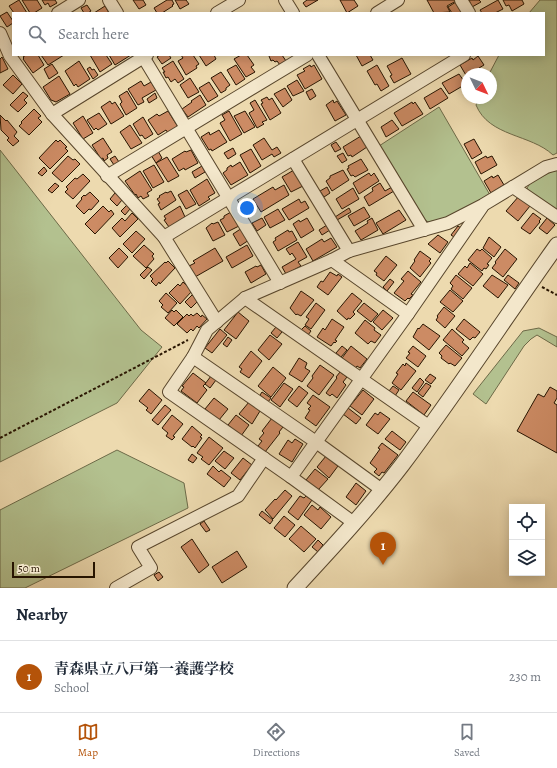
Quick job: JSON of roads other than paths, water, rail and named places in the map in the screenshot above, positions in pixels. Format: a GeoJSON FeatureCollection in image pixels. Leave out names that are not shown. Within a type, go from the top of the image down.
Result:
{"type":"FeatureCollection","features":[{"type":"Feature","properties":{"kind":"street"},"geometry":{"type":"LineString","coordinates":[[60,12],[79,0]]}},
{"type":"Feature","properties":{"kind":"street"},"geometry":{"type":"LineString","coordinates":[[109,0],[116,12]]}},
{"type":"Feature","properties":{"kind":"street"},"geometry":{"type":"LineString","coordinates":[[219,12],[239,0]]}},
{"type":"Feature","properties":{"kind":"street"},"geometry":{"type":"LineString","coordinates":[[285,0],[292,12]]}},
{"type":"Feature","properties":{"kind":"street"},"geometry":{"type":"LineString","coordinates":[[379,12],[398,0]]}},
{"type":"Feature","properties":{"kind":"street"},"geometry":{"type":"LineString","coordinates":[[461,0],[468,12]]}},
{"type":"Feature","properties":{"kind":"street"},"geometry":{"type":"LineString","coordinates":[[0,33],[9,43],[10,56],[52,114],[164,237],[217,322]]}},
{"type":"Feature","properties":{"kind":"street"},"geometry":{"type":"LineString","coordinates":[[52,114],[144,56],[280,283]]}},
{"type":"Feature","properties":{"kind":"street"},"geometry":{"type":"LineString","coordinates":[[107,176],[305,56]]}},
{"type":"Feature","properties":{"kind":"street"},"geometry":{"type":"LineString","coordinates":[[319,56],[424,230]]}},
{"type":"Feature","properties":{"kind":"street"},"geometry":{"type":"LineString","coordinates":[[164,237],[462,56]]}},
{"type":"Feature","properties":{"kind":"street"},"geometry":{"type":"LineString","coordinates":[[293,159],[349,251]]}},
{"type":"Feature","properties":{"kind":"street"},"geometry":{"type":"LineString","coordinates":[[354,523],[169,392],[193,357],[207,330],[245,298],[332,260],[349,251],[448,223],[483,205],[546,167],[557,164]]}},
{"type":"Feature","properties":{"kind":"street"},"geometry":{"type":"LineString","coordinates":[[514,187],[557,217]]}},
{"type":"Feature","properties":{"kind":"street"},"geometry":{"type":"LineString","coordinates":[[291,477],[408,314],[483,205]]}},
{"type":"Feature","properties":{"kind":"street"},"geometry":{"type":"LineString","coordinates":[[295,588],[382,490],[468,375],[557,245]]}},
{"type":"Feature","properties":{"kind":"street"},"geometry":{"type":"LineString","coordinates":[[332,260],[408,314]]}},
{"type":"Feature","properties":{"kind":"street"},"geometry":{"type":"LineString","coordinates":[[245,298],[430,427]]}},
{"type":"Feature","properties":{"kind":"street"},"geometry":{"type":"LineString","coordinates":[[193,357],[316,442],[382,490]]}},
{"type":"Feature","properties":{"kind":"street"},"geometry":{"type":"LineString","coordinates":[[116,588],[151,568],[138,547],[238,496],[264,458]]}},
{"type":"Feature","properties":{"kind":"place","name":"青森県立八戸第一養護学校"},"geometry":{"type":"Point","coordinates":[383,565]}}]}
